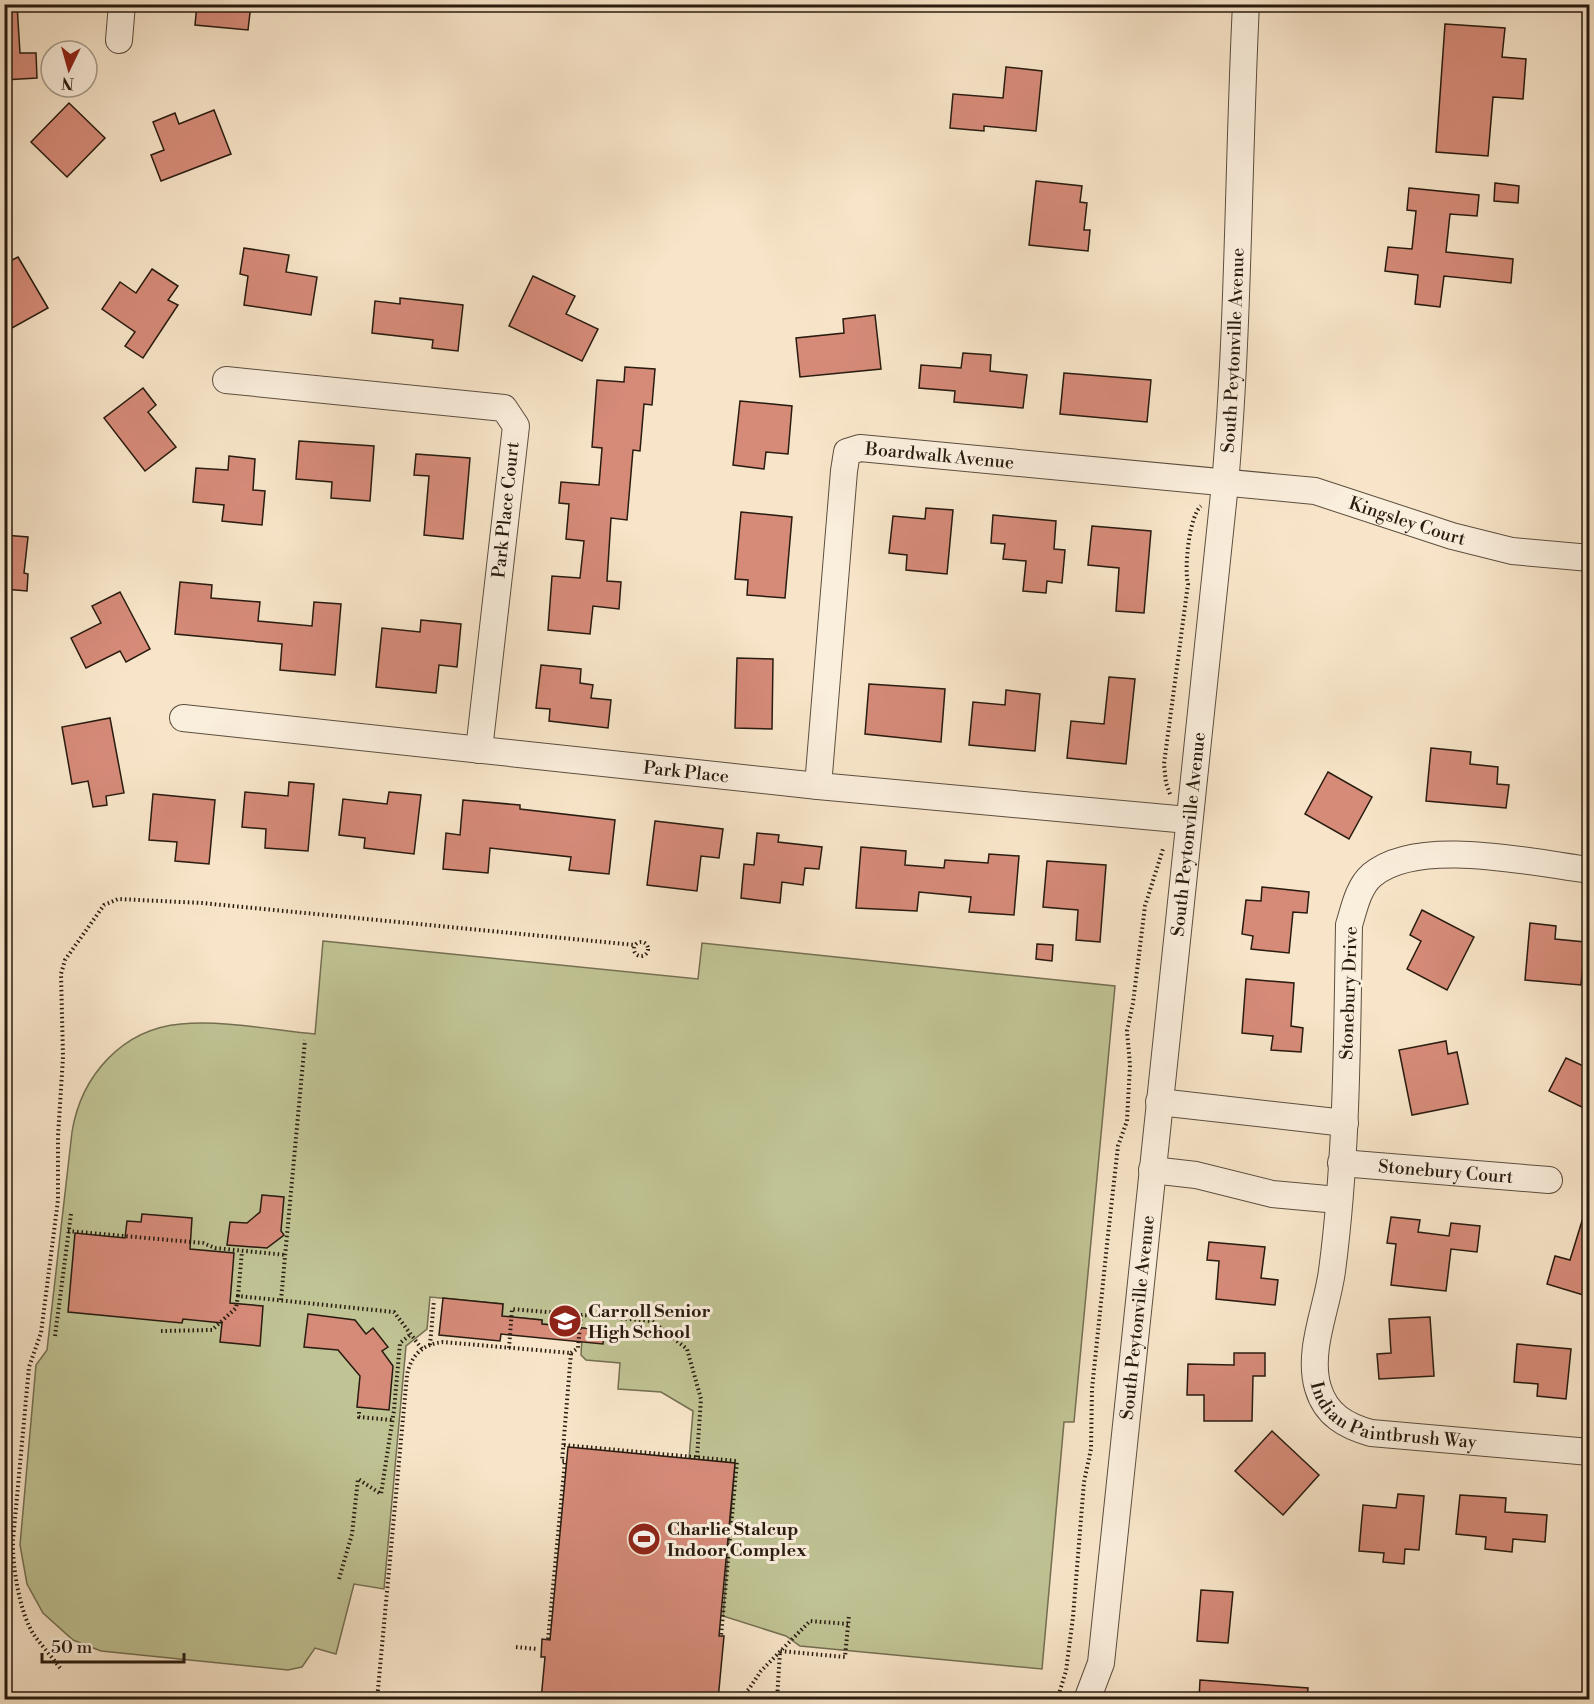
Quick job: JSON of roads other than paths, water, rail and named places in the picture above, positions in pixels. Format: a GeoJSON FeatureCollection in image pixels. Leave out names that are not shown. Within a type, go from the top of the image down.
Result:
{"type":"FeatureCollection","features":[{"type":"Feature","properties":{"kind":"street"},"geometry":{"type":"LineString","coordinates":[[119,40],[123,4]]}},
{"type":"Feature","properties":{"kind":"street","name":"South Peytonville Avenue"},"geometry":{"type":"LineString","coordinates":[[1102,1700],[1101,1663],[1159,1102],[1180,819],[1216,483],[1232,395],[1240,105],[1246,4]]}},
{"type":"Feature","properties":{"kind":"street","name":"Park Place Court"},"geometry":{"type":"LineString","coordinates":[[226,380],[504,408],[516,426],[479,750]]}},
{"type":"Feature","properties":{"kind":"street","name":"Boardwalk Avenue"},"geometry":{"type":"LineString","coordinates":[[818,786],[847,452],[860,448],[1216,483]]}},
{"type":"Feature","properties":{"kind":"street","name":"Kingsley Court"},"geometry":{"type":"LineString","coordinates":[[1216,483],[1315,491],[1452,536],[1512,551],[1590,558]]}},
{"type":"Feature","properties":{"kind":"street","name":"Park Place"},"geometry":{"type":"LineString","coordinates":[[183,718],[818,786],[1180,819]]}},
{"type":"Feature","properties":{"kind":"street","name":"Stonebury Drive"},"geometry":{"type":"LineString","coordinates":[[1341,1162],[1345,1123],[1349,925],[1358,897],[1371,875],[1398,862],[1425,855],[1457,854],[1590,870]]}},
{"type":"Feature","properties":{"kind":"street"},"geometry":{"type":"LineString","coordinates":[[1159,1102],[1345,1123]]}},
{"type":"Feature","properties":{"kind":"street","name":"Stonebury Court"},"geometry":{"type":"LineString","coordinates":[[1341,1162],[1549,1180]]}},
{"type":"Feature","properties":{"kind":"street","name":"Indian Paintbrush Way"},"geometry":{"type":"LineString","coordinates":[[1341,1162],[1332,1272],[1315,1366],[1318,1390],[1332,1414],[1350,1427],[1371,1432],[1590,1452]]}},
{"type":"Feature","properties":{"kind":"street"},"geometry":{"type":"LineString","coordinates":[[1152,1170],[1196,1175],[1272,1194],[1338,1200]]}},
{"type":"Feature","properties":{"kind":"street","name":"South Peytonville Avenue"},"geometry":{"type":"LineString","coordinates":[[1088,1700],[1101,1663]]}},
{"type":"Feature","properties":{"kind":"place","name":"Carroll Senior High School"},"geometry":{"type":"Point","coordinates":[565,1321]}},
{"type":"Feature","properties":{"kind":"place","name":"Charlie Stalcup Indoor Complex"},"geometry":{"type":"Point","coordinates":[644,1539]}}]}
